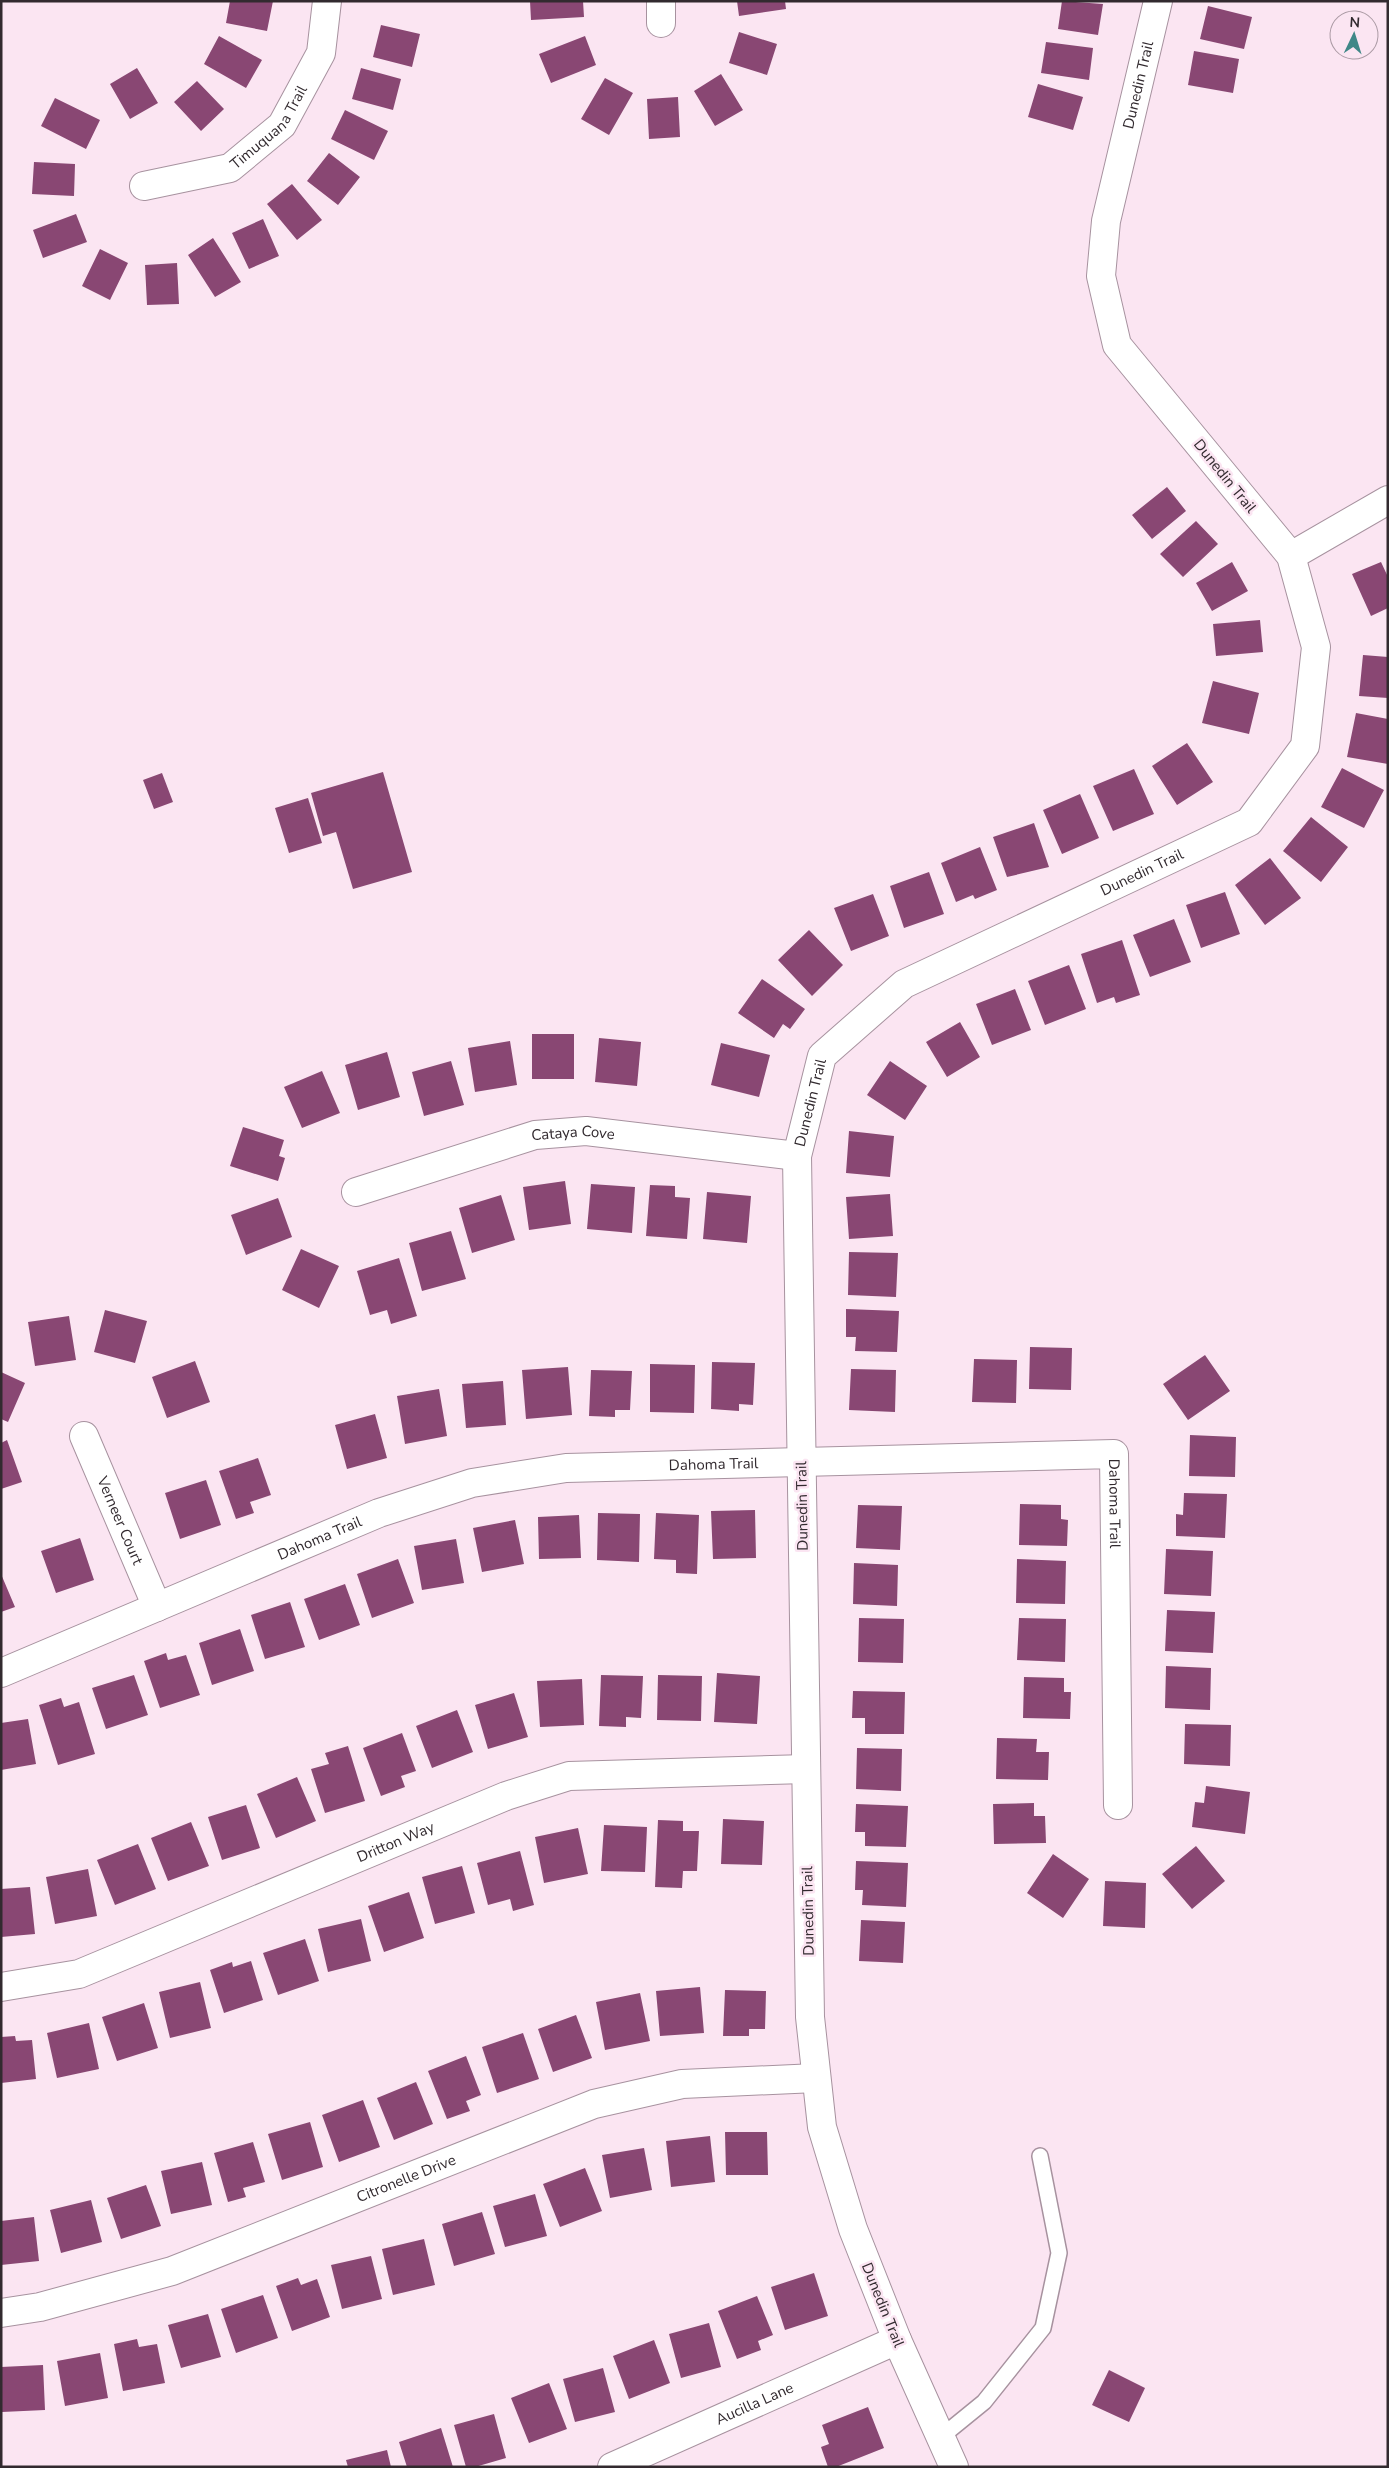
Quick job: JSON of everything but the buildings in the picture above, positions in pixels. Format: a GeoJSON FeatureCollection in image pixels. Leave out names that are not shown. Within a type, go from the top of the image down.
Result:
{"type":"FeatureCollection","features":[{"type":"Feature","properties":{"kind":"street","name":"Timuquana Trail"},"geometry":{"type":"LineString","coordinates":[[144,186],[230,168],[282,125],[321,53],[328,1]]}},
{"type":"Feature","properties":{"kind":"street","name":"Dunedin Trail"},"geometry":{"type":"LineString","coordinates":[[954,2467],[897,2340],[853,2229],[822,2127],[816,2078],[810,2017],[798,1156],[822,1056],[904,984],[1249,822],[1305,746],[1316,647],[1291,556],[1117,345],[1101,276],[1106,221],[1158,1]]}},
{"type":"Feature","properties":{"kind":"street"},"geometry":{"type":"LineString","coordinates":[[1291,556],[1388,500]]}},
{"type":"Feature","properties":{"kind":"street","name":"Cataya Cove"},"geometry":{"type":"LineString","coordinates":[[356,1192],[535,1135],[586,1131],[798,1156]]}},
{"type":"Feature","properties":{"kind":"street","name":"Verneer Court"},"geometry":{"type":"LineString","coordinates":[[84,1436],[157,1607]]}},
{"type":"Feature","properties":{"kind":"street","name":"Dahoma Trail"},"geometry":{"type":"LineString","coordinates":[[1,1673],[379,1513],[472,1483],[566,1468],[802,1460],[1114,1454],[1118,1805]]}},
{"type":"Feature","properties":{"kind":"street","name":"Dritton Way"},"geometry":{"type":"LineString","coordinates":[[1,1987],[79,1974],[506,1796],[569,1776],[806,1769]]}},
{"type":"Feature","properties":{"kind":"street","name":"Citronelle Drive"},"geometry":{"type":"LineString","coordinates":[[1,2313],[40,2307],[172,2271],[594,2104],[682,2084],[816,2078]]}},
{"type":"Feature","properties":{"kind":"street","name":"Aucilla Lane"},"geometry":{"type":"LineString","coordinates":[[612,2467],[897,2340]]}},
{"type":"Feature","properties":{"kind":"lane"},"geometry":{"type":"LineString","coordinates":[[941,2437],[984,2402],[1043,2328],[1059,2252],[1040,2156]]}}]}
